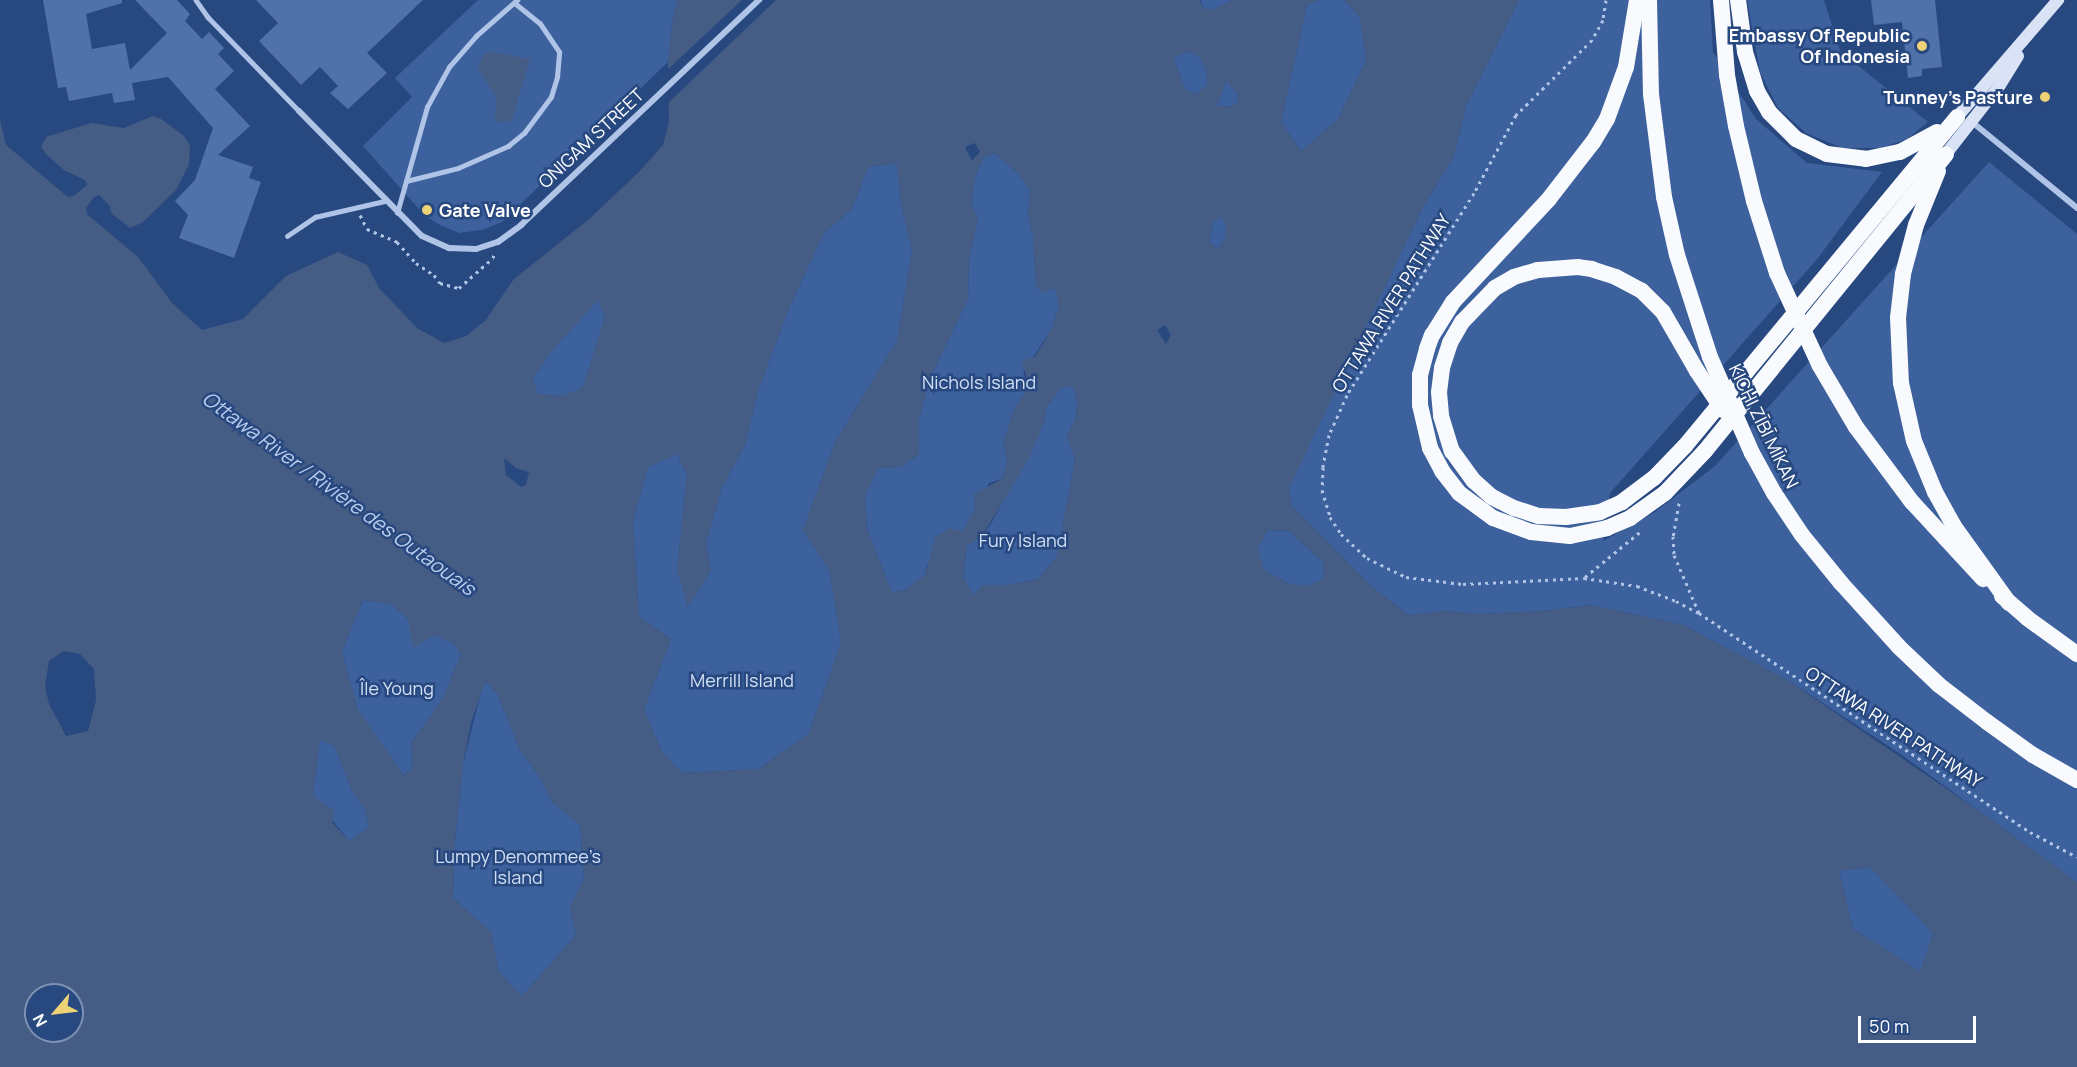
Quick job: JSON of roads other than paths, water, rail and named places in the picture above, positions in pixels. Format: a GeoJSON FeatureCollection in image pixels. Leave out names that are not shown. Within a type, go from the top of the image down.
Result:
{"type":"FeatureCollection","features":[{"type":"Feature","properties":{"kind":"highway"},"geometry":{"type":"LineString","coordinates":[[1637,0],[1634,34],[1626,67],[1607,119],[1593,142],[1556,191],[1449,307],[1427,349],[1420,375],[1420,405],[1430,448],[1442,471],[1459,493],[1499,521],[1545,534],[1570,536],[1595,532],[1630,518],[1665,493],[1705,452],[1946,154]]}},
{"type":"Feature","properties":{"kind":"highway","name":"KICHI ZĪBĪ MĪKAN"},"geometry":{"type":"LineString","coordinates":[[1649,0],[1651,94],[1664,197],[1677,255],[1710,357],[1752,453],[1774,493],[1802,535],[1899,648],[1939,685],[1995,728],[2077,780]]}},
{"type":"Feature","properties":{"kind":"highway"},"geometry":{"type":"LineString","coordinates":[[1721,0],[1726,67],[1736,126],[1754,201],[1777,273],[1820,366],[1862,435],[1912,502],[1964,560],[2009,603],[2077,654]]}},
{"type":"Feature","properties":{"kind":"highway"},"geometry":{"type":"LineString","coordinates":[[1738,0],[1745,52],[1757,91],[1778,122],[1806,145],[1840,157],[1878,158],[1913,146],[1964,119]]}},
{"type":"Feature","properties":{"kind":"highway"},"geometry":{"type":"LineString","coordinates":[[1752,453],[1697,371],[1663,312],[1642,291],[1592,269],[1571,267],[1539,270],[1514,277],[1495,288],[1462,322],[1450,343],[1442,368],[1439,392],[1441,416],[1452,451],[1474,481],[1492,497],[1514,508],[1539,516],[1566,518],[1600,512],[1622,502],[1654,478],[1685,446],[1964,119]]}},
{"type":"Feature","properties":{"kind":"highway"},"geometry":{"type":"LineString","coordinates":[[1946,154],[1916,225],[1903,274],[1898,318],[1901,383],[1914,441],[1935,492],[1953,525],[2009,603]]}},
{"type":"Feature","properties":{"kind":"main road"},"geometry":{"type":"LineString","coordinates":[[1946,154],[1964,119],[2031,35],[2053,2]]}},
{"type":"Feature","properties":{"kind":"street","name":"ONIGAM STREET"},"geometry":{"type":"LineString","coordinates":[[299,111],[385,201],[422,236],[449,248],[476,249],[498,242],[521,225],[759,0]]}},
{"type":"Feature","properties":{"kind":"street"},"geometry":{"type":"LineString","coordinates":[[1964,119],[2077,208]]}},
{"type":"Feature","properties":{"kind":"lane","name":"ONIGAM STREET"},"geometry":{"type":"LineString","coordinates":[[196,0],[208,17],[299,111]]}},
{"type":"Feature","properties":{"kind":"lane"},"geometry":{"type":"LineString","coordinates":[[397,213],[427,107],[449,67],[476,36],[515,2],[540,24],[559,52],[557,77],[551,97],[524,133],[508,147],[458,168],[406,182]]}},
{"type":"Feature","properties":{"kind":"lane"},"geometry":{"type":"LineString","coordinates":[[287,236],[310,219],[385,201]]}},
{"type":"Feature","properties":{"kind":"water","name":"Ottawa River / Rivière des Outaouais"},"geometry":{"type":"Polygon","coordinates":[[[678,0],[1200,0],[1203,9],[1214,9],[1232,0],[1318,0],[1307,5],[1281,122],[1301,151],[1338,119],[1366,60],[1360,17],[1344,0],[1519,0],[1466,106],[1454,156],[1422,209],[1289,488],[1292,506],[1370,585],[1408,615],[1446,611],[1478,614],[1545,611],[1591,605],[1683,625],[1789,681],[1982,813],[2077,882],[2077,1067],[0,1067],[0,120],[6,145],[68,197],[74,196],[87,185],[85,180],[64,170],[47,155],[41,147],[46,137],[91,123],[124,128],[153,116],[161,119],[184,136],[190,146],[189,164],[176,190],[143,222],[130,228],[111,213],[110,206],[99,195],[94,197],[86,208],[87,214],[138,257],[172,303],[202,330],[243,319],[286,276],[338,252],[367,265],[379,288],[417,328],[444,343],[466,336],[485,321],[514,279],[589,219],[638,173],[663,145],[669,122],[668,62],[673,17],[678,0]],[[1189,51],[1174,58],[1185,89],[1196,94],[1207,85],[1206,70],[1200,58],[1189,51]],[[1226,81],[1217,106],[1230,107],[1238,103],[1237,93],[1226,81]],[[975,143],[965,147],[972,161],[980,152],[975,143]],[[995,153],[984,157],[976,174],[971,203],[978,219],[969,258],[968,299],[931,376],[919,419],[919,454],[901,467],[878,468],[865,495],[867,529],[892,593],[906,589],[925,575],[935,537],[950,528],[963,532],[975,508],[974,494],[1002,479],[1007,465],[1004,440],[1013,412],[1029,386],[1022,361],[1035,357],[1052,328],[1059,305],[1055,288],[1043,293],[1036,286],[1033,236],[1028,215],[1030,191],[1020,175],[995,153]],[[897,163],[868,167],[852,209],[824,233],[789,308],[759,388],[745,445],[722,487],[706,543],[711,570],[688,607],[677,570],[687,474],[677,454],[648,467],[633,521],[639,617],[671,639],[644,710],[662,752],[682,773],[759,769],[809,733],[841,643],[830,572],[803,530],[836,440],[897,341],[912,250],[901,204],[897,163]],[[1220,216],[1212,223],[1210,242],[1218,249],[1225,238],[1226,225],[1220,216]],[[598,300],[549,354],[533,379],[538,394],[563,396],[583,387],[605,317],[598,300]],[[1165,325],[1157,330],[1166,344],[1171,335],[1165,325]],[[1073,386],[1060,389],[1047,406],[1043,425],[1029,458],[981,538],[967,545],[963,577],[973,595],[983,585],[1008,585],[1038,579],[1057,556],[1075,459],[1067,436],[1076,417],[1077,402],[1073,386]],[[504,458],[506,475],[521,487],[526,485],[529,472],[516,468],[504,458]],[[1268,530],[1258,549],[1264,570],[1290,584],[1307,586],[1323,579],[1324,563],[1289,531],[1268,530]],[[363,600],[342,651],[358,709],[404,776],[413,767],[411,743],[443,698],[461,654],[454,644],[434,635],[413,648],[408,619],[391,604],[363,600]],[[64,651],[49,661],[45,686],[49,704],[66,736],[88,731],[96,700],[94,669],[80,654],[64,651]],[[485,681],[471,723],[463,764],[454,850],[453,898],[491,932],[499,972],[522,996],[576,935],[570,908],[584,879],[580,825],[553,803],[538,775],[520,750],[497,693],[485,681]],[[320,740],[313,796],[334,810],[332,822],[349,841],[369,827],[365,810],[352,790],[334,746],[320,740]],[[1870,867],[1839,871],[1853,929],[1920,971],[1933,933],[1870,867]]]}},
{"type":"Feature","properties":{"kind":"water"},"geometry":{"type":"Polygon","coordinates":[[[490,52],[530,59],[512,120],[500,123],[495,119],[496,97],[478,68],[483,55],[490,52]]]}},
{"type":"Feature","properties":{"kind":"place","name":"Embassy Of Republic Of Indonesia"},"geometry":{"type":"Point","coordinates":[1922,46]}},
{"type":"Feature","properties":{"kind":"place","name":"Tunney's Pasture"},"geometry":{"type":"Point","coordinates":[2045,97]}},
{"type":"Feature","properties":{"kind":"place","name":"Gate Valve"},"geometry":{"type":"Point","coordinates":[427,210]}},
{"type":"Feature","properties":{"kind":"park label","name":"Nichols Island"},"geometry":{"type":"Point","coordinates":[979,382]}},
{"type":"Feature","properties":{"kind":"park label","name":"Fury Island"},"geometry":{"type":"Point","coordinates":[1023,540]}},
{"type":"Feature","properties":{"kind":"park label","name":"Merrill Island"},"geometry":{"type":"Point","coordinates":[742,680]}},
{"type":"Feature","properties":{"kind":"park label","name":"Île Young"},"geometry":{"type":"Point","coordinates":[397,688]}},
{"type":"Feature","properties":{"kind":"park label","name":"Lumpy Denommee’s Island"},"geometry":{"type":"Point","coordinates":[518,867]}}]}
